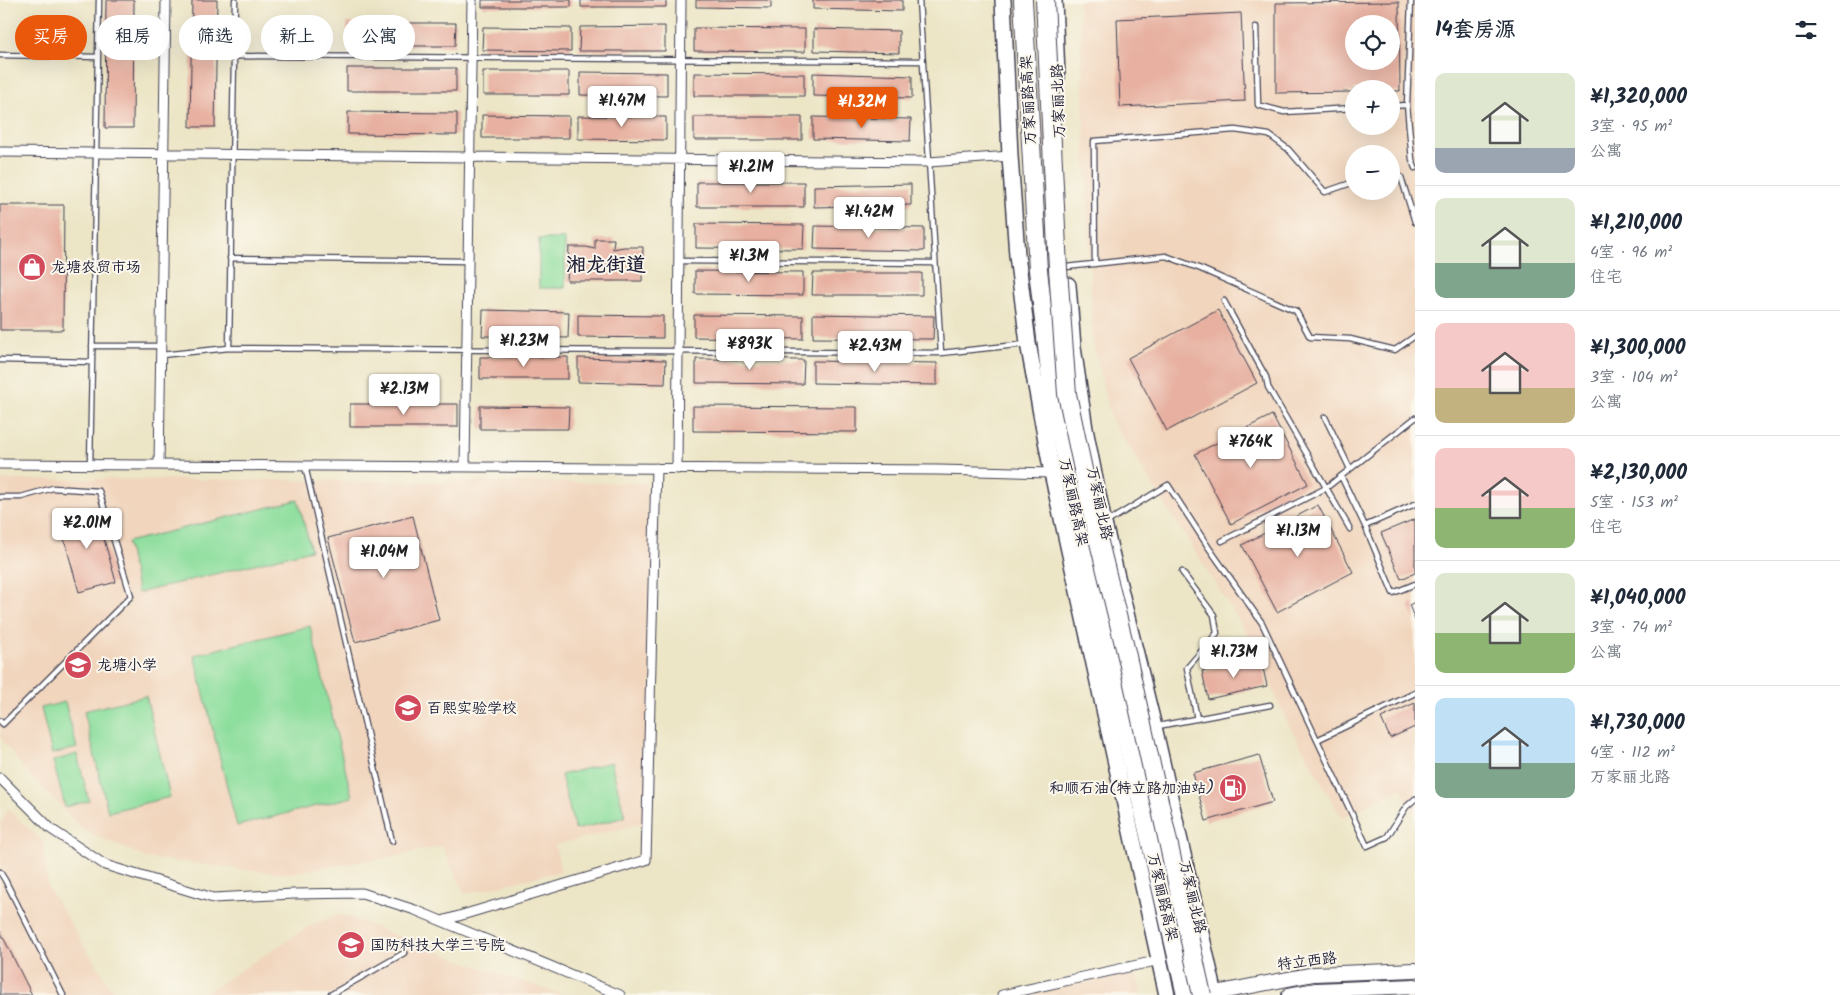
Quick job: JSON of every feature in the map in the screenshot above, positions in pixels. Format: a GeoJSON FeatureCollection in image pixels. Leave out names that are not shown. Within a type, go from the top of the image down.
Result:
{"type":"FeatureCollection","features":[{"type":"Feature","properties":{"kind":"highway","name":"万家丽路高架"},"geometry":{"type":"LineString","coordinates":[[1023,0],[1037,260],[1053,397],[1108,657],[1186,995]]}},
{"type":"Feature","properties":{"kind":"highway","name":"万家丽路高架"},"geometry":{"type":"LineString","coordinates":[[1045,0],[1058,269],[1067,394],[1095,526],[1209,994]]}},
{"type":"Feature","properties":{"kind":"main road"},"geometry":{"type":"LineString","coordinates":[[1003,0],[1010,156],[1017,255],[1028,343],[1052,474],[1167,995]]}},
{"type":"Feature","properties":{"kind":"main road","name":"万家丽北路"},"geometry":{"type":"LineString","coordinates":[[1054,0],[1066,267],[1073,347],[1085,429],[1104,524],[1154,727],[1209,994]]}},
{"type":"Feature","properties":{"kind":"main road","name":"特立西路"},"geometry":{"type":"LineString","coordinates":[[1209,994],[1314,974],[1415,970]]}},
{"type":"Feature","properties":{"kind":"main road","name":"特立西路"},"geometry":{"type":"LineString","coordinates":[[1289,995],[1316,990],[1415,986]]}},
{"type":"Feature","properties":{"kind":"street"},"geometry":{"type":"LineString","coordinates":[[160,465],[166,0]]}},
{"type":"Feature","properties":{"kind":"street"},"geometry":{"type":"LineString","coordinates":[[465,467],[472,0]]}},
{"type":"Feature","properties":{"kind":"street"},"geometry":{"type":"LineString","coordinates":[[677,468],[681,0]]}},
{"type":"Feature","properties":{"kind":"street"},"geometry":{"type":"LineString","coordinates":[[0,152],[929,162],[1010,156]]}},
{"type":"Feature","properties":{"kind":"street"},"geometry":{"type":"LineString","coordinates":[[0,464],[939,470],[1052,474]]}},
{"type":"Feature","properties":{"kind":"street"},"geometry":{"type":"LineString","coordinates":[[442,921],[646,860],[656,468]]}},
{"type":"Feature","properties":{"kind":"street"},"geometry":{"type":"LineString","coordinates":[[0,778],[51,829],[104,865],[213,898],[294,894],[362,894],[415,910],[620,995]]}},
{"type":"Feature","properties":{"kind":"street"},"geometry":{"type":"LineString","coordinates":[[1002,995],[1160,960]]}},
{"type":"Feature","properties":{"kind":"lane"},"geometry":{"type":"LineString","coordinates":[[99,0],[99,15]]}},
{"type":"Feature","properties":{"kind":"lane"},"geometry":{"type":"LineString","coordinates":[[235,0],[235,15]]}},
{"type":"Feature","properties":{"kind":"lane"},"geometry":{"type":"LineString","coordinates":[[920,0],[941,353]]}},
{"type":"Feature","properties":{"kind":"lane"},"geometry":{"type":"LineString","coordinates":[[1411,0],[1407,105],[1412,160],[1415,168]]}},
{"type":"Feature","properties":{"kind":"lane"},"geometry":{"type":"LineString","coordinates":[[1256,27],[1258,105],[1284,112],[1345,109]]}},
{"type":"Feature","properties":{"kind":"lane"},"geometry":{"type":"LineString","coordinates":[[0,55],[97,56]]}},
{"type":"Feature","properties":{"kind":"lane"},"geometry":{"type":"LineString","coordinates":[[251,56],[923,62]]}},
{"type":"Feature","properties":{"kind":"lane"},"geometry":{"type":"LineString","coordinates":[[90,465],[98,60]]}},
{"type":"Feature","properties":{"kind":"lane"},"geometry":{"type":"LineString","coordinates":[[229,348],[234,60]]}},
{"type":"Feature","properties":{"kind":"lane"},"geometry":{"type":"LineString","coordinates":[[1400,105],[1407,105]]}},
{"type":"Feature","properties":{"kind":"lane"},"geometry":{"type":"LineString","coordinates":[[1095,264],[1094,142],[1235,130],[1269,135],[1288,149],[1325,192],[1345,185]]}},
{"type":"Feature","properties":{"kind":"lane"},"geometry":{"type":"LineString","coordinates":[[1400,177],[1415,222]]}},
{"type":"Feature","properties":{"kind":"lane"},"geometry":{"type":"LineString","coordinates":[[1066,267],[1166,256],[1201,269],[1296,311],[1310,337],[1350,339],[1394,350],[1415,336]]}},
{"type":"Feature","properties":{"kind":"lane"},"geometry":{"type":"LineString","coordinates":[[230,258],[468,261]]}},
{"type":"Feature","properties":{"kind":"lane"},"geometry":{"type":"LineString","coordinates":[[679,261],[935,263]]}},
{"type":"Feature","properties":{"kind":"lane"},"geometry":{"type":"LineString","coordinates":[[1224,301],[1266,377],[1268,387],[1350,529]]}},
{"type":"Feature","properties":{"kind":"lane"},"geometry":{"type":"LineString","coordinates":[[92,346],[161,350],[229,348],[941,353],[1028,343]]}},
{"type":"Feature","properties":{"kind":"lane"},"geometry":{"type":"LineString","coordinates":[[0,360],[92,362]]}},
{"type":"Feature","properties":{"kind":"lane"},"geometry":{"type":"LineString","coordinates":[[1325,418],[1350,469]]}},
{"type":"Feature","properties":{"kind":"lane"},"geometry":{"type":"LineString","coordinates":[[1222,541],[1326,488],[1415,418]]}},
{"type":"Feature","properties":{"kind":"lane"},"geometry":{"type":"LineString","coordinates":[[305,466],[392,841]]}},
{"type":"Feature","properties":{"kind":"lane"},"geometry":{"type":"LineString","coordinates":[[1341,476],[1365,526],[1393,593],[1415,584]]}},
{"type":"Feature","properties":{"kind":"lane"},"geometry":{"type":"LineString","coordinates":[[1104,524],[1168,485],[1209,548],[1262,623],[1367,846],[1387,837],[1406,806],[1415,799]]}},
{"type":"Feature","properties":{"kind":"lane"},"geometry":{"type":"LineString","coordinates":[[0,497],[21,497],[54,488],[99,491],[131,596],[2,724],[0,721]]}},
{"type":"Feature","properties":{"kind":"lane"},"geometry":{"type":"LineString","coordinates":[[1365,526],[1415,504]]}},
{"type":"Feature","properties":{"kind":"lane"},"geometry":{"type":"LineString","coordinates":[[1182,572],[1214,615],[1217,633],[1187,668],[1197,719]]}},
{"type":"Feature","properties":{"kind":"lane"},"geometry":{"type":"LineString","coordinates":[[1317,740],[1415,693]]}},
{"type":"Feature","properties":{"kind":"lane"},"geometry":{"type":"LineString","coordinates":[[1154,727],[1270,704]]}},
{"type":"Feature","properties":{"kind":"lane"},"geometry":{"type":"LineString","coordinates":[[0,872],[63,995]]}},
{"type":"Feature","properties":{"kind":"lane"},"geometry":{"type":"LineString","coordinates":[[330,995],[404,952]]}},
{"type":"Feature","properties":{"kind":"shaded area"},"geometry":{"type":"Polygon","coordinates":[[[1079,0],[1415,0],[1415,812],[1401,788],[1342,818],[1286,720],[1252,641],[1111,419],[1093,342],[1079,0]]]}},
{"type":"Feature","properties":{"kind":"shaded area","name":"百熙实验学校"},"geometry":{"type":"Polygon","coordinates":[[[111,479],[646,483],[647,511],[656,524],[647,822],[555,845],[561,871],[465,894],[442,846],[391,857],[283,874],[147,858],[84,830],[28,773],[0,737],[0,480],[111,479]]]}},
{"type":"Feature","properties":{"kind":"shaded area"},"geometry":{"type":"Polygon","coordinates":[[[8,809],[43,842],[48,888],[115,995],[0,995],[0,825],[8,809]]]}},
{"type":"Feature","properties":{"kind":"shaded area","name":"国防科技大学三号院"},"geometry":{"type":"Polygon","coordinates":[[[341,914],[476,966],[563,995],[202,995],[313,924],[341,914]]]}},
{"type":"Feature","properties":{"kind":"shaded area"},"geometry":{"type":"Polygon","coordinates":[[[1136,970],[1141,995],[1032,995],[1136,970]]]}},
{"type":"Feature","properties":{"kind":"green space"},"geometry":{"type":"Polygon","coordinates":[[[539,239],[565,239],[565,288],[539,288],[539,239]]]}},
{"type":"Feature","properties":{"kind":"green space"},"geometry":{"type":"Polygon","coordinates":[[[298,500],[311,550],[138,593],[127,542],[298,500]]]}},
{"type":"Feature","properties":{"kind":"green space"},"geometry":{"type":"Polygon","coordinates":[[[310,626],[352,797],[237,826],[194,655],[310,626]]]}},
{"type":"Feature","properties":{"kind":"green space"},"geometry":{"type":"Polygon","coordinates":[[[146,696],[170,797],[108,812],[84,711],[146,696]]]}},
{"type":"Feature","properties":{"kind":"green space"},"geometry":{"type":"Polygon","coordinates":[[[65,702],[77,748],[52,754],[41,708],[65,702]]]}},
{"type":"Feature","properties":{"kind":"green space"},"geometry":{"type":"Polygon","coordinates":[[[77,754],[89,801],[65,807],[53,761],[77,754]]]}},
{"type":"Feature","properties":{"kind":"green space"},"geometry":{"type":"Polygon","coordinates":[[[611,762],[625,817],[575,830],[561,775],[611,762]]]}},
{"type":"Feature","properties":{"kind":"building"},"geometry":{"type":"Polygon","coordinates":[[[106,0],[134,0],[134,15],[106,15],[106,0]]]}},
{"type":"Feature","properties":{"kind":"building"},"geometry":{"type":"Polygon","coordinates":[[[192,0],[217,0],[217,15],[192,15],[192,0]]]}},
{"type":"Feature","properties":{"kind":"building"},"geometry":{"type":"Polygon","coordinates":[[[482,0],[571,0],[571,7],[482,7],[482,0]]]}},
{"type":"Feature","properties":{"kind":"building"},"geometry":{"type":"Polygon","coordinates":[[[581,0],[666,0],[666,7],[581,7],[581,0]]]}},
{"type":"Feature","properties":{"kind":"building"},"geometry":{"type":"Polygon","coordinates":[[[696,0],[771,0],[771,8],[696,7],[696,0]]]}},
{"type":"Feature","properties":{"kind":"building"},"geometry":{"type":"Polygon","coordinates":[[[813,0],[902,0],[902,11],[813,9],[813,0]]]}},
{"type":"Feature","properties":{"kind":"building"},"geometry":{"type":"Polygon","coordinates":[[[1399,2],[1399,15],[1345,15],[1345,70],[1400,70],[1400,80],[1345,80],[1345,92],[1276,93],[1276,3],[1399,2]]]}},
{"type":"Feature","properties":{"kind":"building"},"geometry":{"type":"Polygon","coordinates":[[[1241,13],[1245,101],[1120,107],[1117,19],[1241,13]]]}},
{"type":"Feature","properties":{"kind":"building"},"geometry":{"type":"Polygon","coordinates":[[[415,23],[456,23],[455,46],[415,46],[415,23]]]}},
{"type":"Feature","properties":{"kind":"building"},"geometry":{"type":"Polygon","coordinates":[[[665,26],[665,51],[579,51],[580,27],[665,26]]]}},
{"type":"Feature","properties":{"kind":"building"},"geometry":{"type":"Polygon","coordinates":[[[483,27],[571,28],[571,51],[482,50],[483,27]]]}},
{"type":"Feature","properties":{"kind":"building"},"geometry":{"type":"Polygon","coordinates":[[[694,28],[805,29],[805,52],[694,51],[694,28]]]}},
{"type":"Feature","properties":{"kind":"building"},"geometry":{"type":"Polygon","coordinates":[[[814,29],[899,31],[899,53],[814,51],[814,29]]]}},
{"type":"Feature","properties":{"kind":"building"},"geometry":{"type":"Polygon","coordinates":[[[106,60],[134,60],[133,128],[105,128],[106,60]]]}},
{"type":"Feature","properties":{"kind":"building"},"geometry":{"type":"Polygon","coordinates":[[[191,60],[216,60],[215,127],[190,127],[191,60]]]}},
{"type":"Feature","properties":{"kind":"building"},"geometry":{"type":"Polygon","coordinates":[[[347,68],[456,68],[456,91],[347,91],[347,68]]]}},
{"type":"Feature","properties":{"kind":"building"},"geometry":{"type":"Polygon","coordinates":[[[483,71],[569,71],[569,95],[483,95],[483,71]]]}},
{"type":"Feature","properties":{"kind":"building"},"geometry":{"type":"Polygon","coordinates":[[[580,72],[667,73],[667,96],[580,95],[580,72]]]}},
{"type":"Feature","properties":{"kind":"building"},"geometry":{"type":"Polygon","coordinates":[[[694,73],[804,74],[804,96],[694,96],[694,73]]]}},
{"type":"Feature","properties":{"kind":"building"},"geometry":{"type":"Polygon","coordinates":[[[813,73],[912,76],[912,98],[813,96],[813,73]]]}},
{"type":"Feature","properties":{"kind":"building"},"geometry":{"type":"Polygon","coordinates":[[[348,112],[457,113],[457,135],[348,134],[348,112]]]}},
{"type":"Feature","properties":{"kind":"building"},"geometry":{"type":"Polygon","coordinates":[[[482,115],[569,116],[569,138],[482,138],[482,115]]]}},
{"type":"Feature","properties":{"kind":"building"},"geometry":{"type":"Polygon","coordinates":[[[578,116],[666,117],[666,140],[578,139],[578,116]]]}},
{"type":"Feature","properties":{"kind":"building"},"geometry":{"type":"Polygon","coordinates":[[[694,117],[802,117],[802,140],[694,140],[694,117]]]}},
{"type":"Feature","properties":{"kind":"building"},"geometry":{"type":"Polygon","coordinates":[[[813,117],[911,119],[910,141],[813,139],[813,117]]]}},
{"type":"Feature","properties":{"kind":"building"},"geometry":{"type":"Polygon","coordinates":[[[697,182],[804,182],[804,207],[697,207],[697,182]]]}},
{"type":"Feature","properties":{"kind":"building"},"geometry":{"type":"Polygon","coordinates":[[[911,184],[911,205],[814,207],[814,186],[911,184]]]}},
{"type":"Feature","properties":{"kind":"building","name":"龙塘农贸市场"},"geometry":{"type":"Polygon","coordinates":[[[0,205],[64,205],[63,330],[0,330],[0,205]]]}},
{"type":"Feature","properties":{"kind":"building"},"geometry":{"type":"Polygon","coordinates":[[[696,224],[804,225],[803,249],[696,248],[696,224]]]}},
{"type":"Feature","properties":{"kind":"building"},"geometry":{"type":"Polygon","coordinates":[[[815,226],[924,228],[924,251],[814,249],[815,226]]]}},
{"type":"Feature","properties":{"kind":"building"},"geometry":{"type":"Polygon","coordinates":[[[595,239],[614,239],[613,249],[643,247],[642,281],[567,281],[569,247],[595,249],[595,239]]]}},
{"type":"Feature","properties":{"kind":"building"},"geometry":{"type":"Polygon","coordinates":[[[695,271],[803,272],[803,295],[695,294],[695,271]]]}},
{"type":"Feature","properties":{"kind":"building"},"geometry":{"type":"Polygon","coordinates":[[[813,273],[922,273],[922,295],[812,295],[813,273]]]}},
{"type":"Feature","properties":{"kind":"building"},"geometry":{"type":"Polygon","coordinates":[[[483,310],[569,312],[568,338],[482,336],[483,310]]]}},
{"type":"Feature","properties":{"kind":"building"},"geometry":{"type":"Polygon","coordinates":[[[1218,310],[1257,383],[1167,431],[1128,358],[1218,310]]]}},
{"type":"Feature","properties":{"kind":"building"},"geometry":{"type":"Polygon","coordinates":[[[813,314],[934,316],[933,339],[813,338],[813,314]]]}},
{"type":"Feature","properties":{"kind":"building"},"geometry":{"type":"Polygon","coordinates":[[[578,315],[663,316],[663,338],[578,337],[578,315]]]}},
{"type":"Feature","properties":{"kind":"building"},"geometry":{"type":"Polygon","coordinates":[[[694,315],[803,316],[803,339],[694,337],[694,315]]]}},
{"type":"Feature","properties":{"kind":"building"},"geometry":{"type":"Polygon","coordinates":[[[480,357],[568,357],[568,379],[480,379],[480,357]]]}},
{"type":"Feature","properties":{"kind":"building"},"geometry":{"type":"Polygon","coordinates":[[[578,358],[666,360],[665,384],[578,382],[578,358]]]}},
{"type":"Feature","properties":{"kind":"building"},"geometry":{"type":"Polygon","coordinates":[[[696,359],[804,360],[803,384],[696,383],[696,359]]]}},
{"type":"Feature","properties":{"kind":"building"},"geometry":{"type":"Polygon","coordinates":[[[813,361],[937,363],[937,385],[813,383],[813,361]]]}},
{"type":"Feature","properties":{"kind":"building"},"geometry":{"type":"Polygon","coordinates":[[[350,404],[458,404],[458,427],[350,427],[350,404]]]}},
{"type":"Feature","properties":{"kind":"building"},"geometry":{"type":"Polygon","coordinates":[[[480,406],[569,407],[568,429],[480,429],[480,406]]]}},
{"type":"Feature","properties":{"kind":"building"},"geometry":{"type":"Polygon","coordinates":[[[693,406],[857,407],[857,432],[693,431],[693,406]]]}},
{"type":"Feature","properties":{"kind":"building"},"geometry":{"type":"Polygon","coordinates":[[[1272,415],[1308,484],[1231,524],[1195,454],[1272,415]]]}},
{"type":"Feature","properties":{"kind":"building"},"geometry":{"type":"Polygon","coordinates":[[[1318,505],[1353,572],[1277,612],[1242,545],[1318,505]]]}},
{"type":"Feature","properties":{"kind":"building"},"geometry":{"type":"Polygon","coordinates":[[[95,507],[116,582],[79,592],[58,517],[95,507]]]}},
{"type":"Feature","properties":{"kind":"building"},"geometry":{"type":"Polygon","coordinates":[[[413,516],[439,620],[355,642],[328,538],[413,516]]]}},
{"type":"Feature","properties":{"kind":"building"},"geometry":{"type":"Polygon","coordinates":[[[1415,519],[1415,573],[1401,579],[1381,533],[1415,519]]]}},
{"type":"Feature","properties":{"kind":"building"},"geometry":{"type":"Polygon","coordinates":[[[1415,602],[1415,620],[1409,605],[1415,602]]]}},
{"type":"Feature","properties":{"kind":"building"},"geometry":{"type":"Polygon","coordinates":[[[1261,659],[1267,686],[1208,699],[1202,671],[1261,659]]]}},
{"type":"Feature","properties":{"kind":"building"},"geometry":{"type":"Polygon","coordinates":[[[1415,703],[1415,727],[1390,738],[1381,718],[1415,703]]]}},
{"type":"Feature","properties":{"kind":"building","name":"和顺石油(特立路加油站)"},"geometry":{"type":"Polygon","coordinates":[[[1259,755],[1273,802],[1206,821],[1193,773],[1259,755]]]}},
{"type":"Feature","properties":{"kind":"building"},"geometry":{"type":"Polygon","coordinates":[[[0,931],[32,995],[0,995],[0,931]]]}},
{"type":"Feature","properties":{"kind":"place","name":"龙塘农贸市场"},"geometry":{"type":"Point","coordinates":[32,267]}},
{"type":"Feature","properties":{"kind":"place","name":"龙塘小学"},"geometry":{"type":"Point","coordinates":[78,665]}},
{"type":"Feature","properties":{"kind":"place","name":"百熙实验学校"},"geometry":{"type":"Point","coordinates":[408,708]}},
{"type":"Feature","properties":{"kind":"place","name":"和顺石油(特立路加油站)"},"geometry":{"type":"Point","coordinates":[1233,788]}},
{"type":"Feature","properties":{"kind":"place","name":"国防科技大学三号院"},"geometry":{"type":"Point","coordinates":[351,945]}},
{"type":"Feature","properties":{"kind":"district","name":"湘龙街道"},"geometry":{"type":"Point","coordinates":[606,264]}}]}
